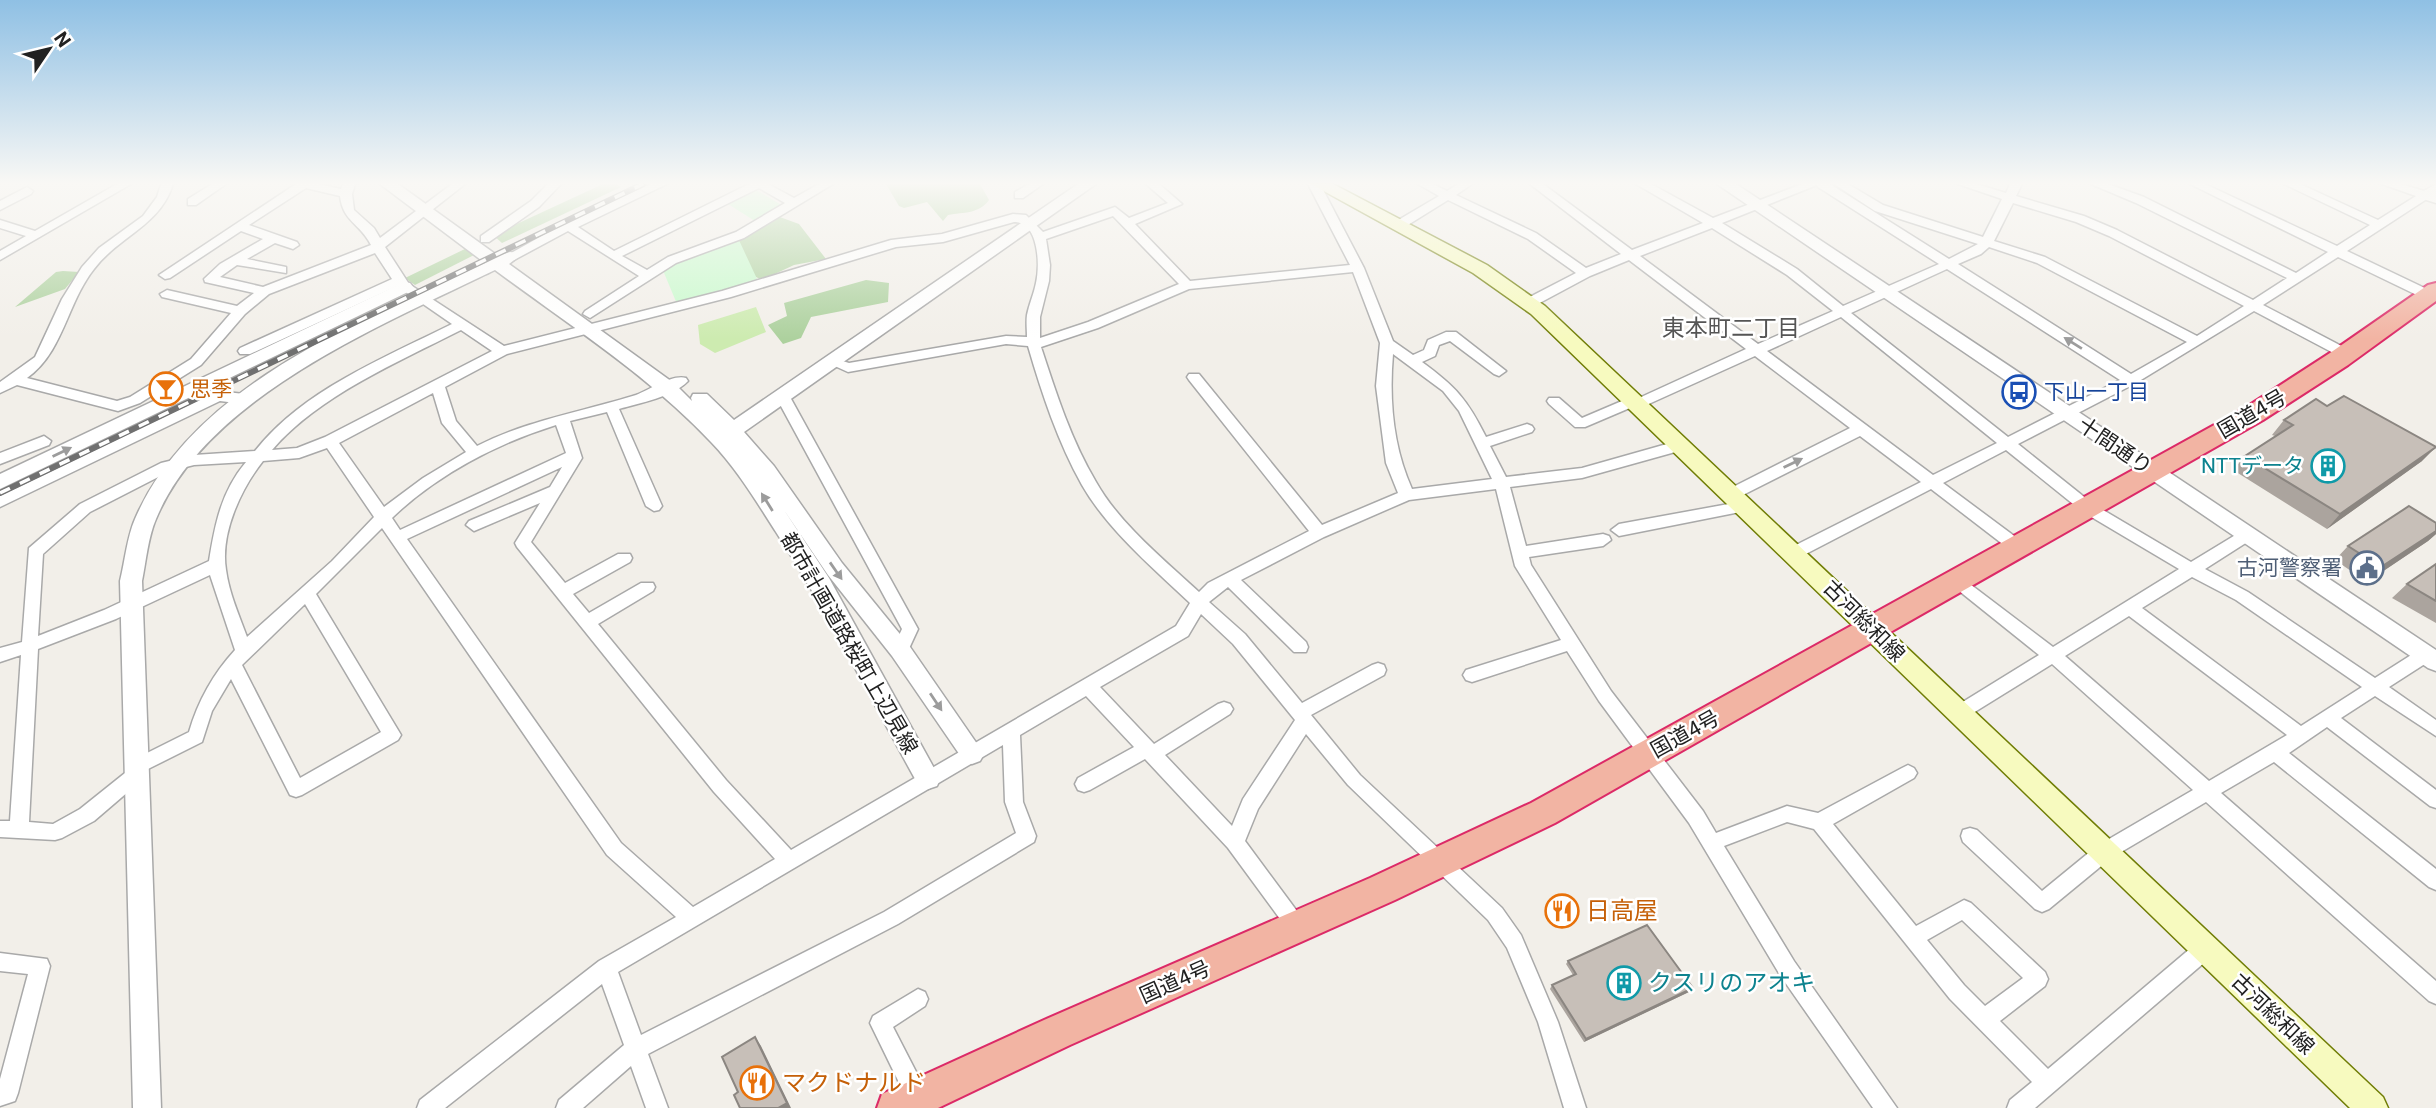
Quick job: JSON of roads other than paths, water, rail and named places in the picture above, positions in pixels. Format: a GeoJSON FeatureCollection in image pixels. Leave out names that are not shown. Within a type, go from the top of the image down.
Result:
{"type":"FeatureCollection","features":[{"type":"Feature","properties":{"kind":"highway","name":"国道4号"},"geometry":{"type":"LineString","coordinates":[[907,1103],[1440,864],[1543,813],[2254,414],[2346,354],[2432,293]]}},
{"type":"Feature","properties":{"kind":"main road","name":"古河総和線"},"geometry":{"type":"LineString","coordinates":[[1419,236],[1480,269],[1529,303],[1681,445],[2372,1108]]}},
{"type":"Feature","properties":{"kind":"street"},"geometry":{"type":"LineString","coordinates":[[0,255],[34,236]]}},
{"type":"Feature","properties":{"kind":"street"},"geometry":{"type":"LineString","coordinates":[[0,388],[16,380],[41,359],[72,291],[83,274],[103,251],[126,236]]}},
{"type":"Feature","properties":{"kind":"street"},"geometry":{"type":"LineString","coordinates":[[165,275],[224,236]]}},
{"type":"Feature","properties":{"kind":"street"},"geometry":{"type":"LineString","coordinates":[[264,236],[293,245]]}},
{"type":"Feature","properties":{"kind":"street"},"geometry":{"type":"LineString","coordinates":[[373,236],[408,289],[502,351]]}},
{"type":"Feature","properties":{"kind":"street"},"geometry":{"type":"LineString","coordinates":[[16,380],[118,406],[135,400],[196,362],[240,311],[264,291],[378,246],[392,236]]}},
{"type":"Feature","properties":{"kind":"street","name":"都市計画道路桜町上辺見線"},"geometry":{"type":"LineString","coordinates":[[470,236],[594,322],[675,385],[767,471],[866,612],[900,650],[972,754]]}},
{"type":"Feature","properties":{"kind":"street","name":"都市計画道路桜町上辺見線"},"geometry":{"type":"LineString","coordinates":[[479,236],[504,260]]}},
{"type":"Feature","properties":{"kind":"street"},"geometry":{"type":"LineString","coordinates":[[485,239],[490,236]]}},
{"type":"Feature","properties":{"kind":"street"},"geometry":{"type":"LineString","coordinates":[[245,351],[408,289],[504,260],[550,236]]}},
{"type":"Feature","properties":{"kind":"street"},"geometry":{"type":"LineString","coordinates":[[583,236],[646,275]]}},
{"type":"Feature","properties":{"kind":"street"},"geometry":{"type":"LineString","coordinates":[[612,256],[653,236]]}},
{"type":"Feature","properties":{"kind":"street"},"geometry":{"type":"LineString","coordinates":[[594,322],[646,275],[672,260],[738,236]]}},
{"type":"Feature","properties":{"kind":"street"},"geometry":{"type":"LineString","coordinates":[[19,830],[35,552],[85,508],[180,462],[299,453],[330,441],[502,351],[594,322],[726,294],[910,240],[951,236]]}},
{"type":"Feature","properties":{"kind":"street"},"geometry":{"type":"LineString","coordinates":[[727,435],[1026,236]]}},
{"type":"Feature","properties":{"kind":"street"},"geometry":{"type":"LineString","coordinates":[[1036,236],[1044,265],[1043,281],[1033,317],[1039,366],[1068,442],[1089,484],[1105,506],[1157,563],[1239,639],[1354,780],[1481,900],[1514,942],[1548,1021],[1567,1105]]}},
{"type":"Feature","properties":{"kind":"street"},"geometry":{"type":"LineString","coordinates":[[1139,236],[1187,285]]}},
{"type":"Feature","properties":{"kind":"street"},"geometry":{"type":"LineString","coordinates":[[1341,236],[1358,268],[1387,342],[1383,386],[1393,463],[1407,495]]}},
{"type":"Feature","properties":{"kind":"street"},"geometry":{"type":"LineString","coordinates":[[1531,236],[1585,273]]}},
{"type":"Feature","properties":{"kind":"street"},"geometry":{"type":"LineString","coordinates":[[1604,236],[2018,548]]}},
{"type":"Feature","properties":{"kind":"street"},"geometry":{"type":"LineString","coordinates":[[1529,303],[1585,273],[1680,236]]}},
{"type":"Feature","properties":{"kind":"street"},"geometry":{"type":"LineString","coordinates":[[1735,236],[1771,257],[1842,311],[2088,508],[2149,546],[2242,596],[2436,729]]}},
{"type":"Feature","properties":{"kind":"street","name":"十間通り"},"geometry":{"type":"LineString","coordinates":[[1803,236],[2430,658]]}},
{"type":"Feature","properties":{"kind":"street"},"geometry":{"type":"LineString","coordinates":[[1904,236],[2131,380]]}},
{"type":"Feature","properties":{"kind":"street"},"geometry":{"type":"LineString","coordinates":[[1967,236],[2066,271],[2197,342]]}},
{"type":"Feature","properties":{"kind":"street"},"geometry":{"type":"LineString","coordinates":[[1554,401],[1580,424],[1949,264],[1977,251],[1990,236]]}},
{"type":"Feature","properties":{"kind":"street"},"geometry":{"type":"LineString","coordinates":[[2118,236],[2346,354]]}},
{"type":"Feature","properties":{"kind":"street"},"geometry":{"type":"LineString","coordinates":[[2211,236],[2296,278]]}},
{"type":"Feature","properties":{"kind":"street"},"geometry":{"type":"LineString","coordinates":[[2305,236],[2432,293]]}},
{"type":"Feature","properties":{"kind":"street"},"geometry":{"type":"LineString","coordinates":[[1794,553],[2131,380],[2197,342],[2362,236]]}},
{"type":"Feature","properties":{"kind":"street"},"geometry":{"type":"LineString","coordinates":[[264,291],[210,279],[272,239]]}},
{"type":"Feature","properties":{"kind":"street"},"geometry":{"type":"LineString","coordinates":[[235,261],[281,270]]}},
{"type":"Feature","properties":{"kind":"street"},"geometry":{"type":"LineString","coordinates":[[833,362],[848,368],[1006,340],[1034,342],[1093,325],[1187,285],[1358,268]]}},
{"type":"Feature","properties":{"kind":"street"},"geometry":{"type":"LineString","coordinates":[[147,1108],[131,565],[141,530],[161,489],[180,462],[209,430],[244,399],[408,289]]}},
{"type":"Feature","properties":{"kind":"street"},"geometry":{"type":"LineString","coordinates":[[0,482],[408,289]]}},
{"type":"Feature","properties":{"kind":"street"},"geometry":{"type":"LineString","coordinates":[[167,294],[240,311]]}},
{"type":"Feature","properties":{"kind":"street"},"geometry":{"type":"LineString","coordinates":[[243,650],[216,565],[221,527],[239,481],[265,446],[311,406],[362,376],[461,325]]}},
{"type":"Feature","properties":{"kind":"street"},"geometry":{"type":"LineString","coordinates":[[1412,361],[1430,353],[1433,343],[1451,335],[1499,371]]}},
{"type":"Feature","properties":{"kind":"street"},"geometry":{"type":"LineString","coordinates":[[1387,342],[1448,388],[1465,409],[1502,485],[1523,566],[1605,695],[1696,817],[1787,968],[1886,1108]]}},
{"type":"Feature","properties":{"kind":"street"},"geometry":{"type":"LineString","coordinates":[[1194,377],[1319,533]]}},
{"type":"Feature","properties":{"kind":"street"},"geometry":{"type":"LineString","coordinates":[[437,385],[449,423],[475,453]]}},
{"type":"Feature","properties":{"kind":"street"},"geometry":{"type":"LineString","coordinates":[[0,829],[55,832],[88,815],[137,770],[196,737],[200,713],[243,650],[338,566],[401,502],[475,453],[519,433],[612,408],[675,385]]}},
{"type":"Feature","properties":{"kind":"street"},"geometry":{"type":"LineString","coordinates":[[0,502],[206,401],[218,396],[244,399]]}},
{"type":"Feature","properties":{"kind":"street"},"geometry":{"type":"LineString","coordinates":[[783,397],[910,629],[900,650]]}},
{"type":"Feature","properties":{"kind":"street"},"geometry":{"type":"LineString","coordinates":[[612,408],[654,506]]}},
{"type":"Feature","properties":{"kind":"street"},"geometry":{"type":"LineString","coordinates":[[562,420],[574,455],[523,544],[720,786],[788,860]]}},
{"type":"Feature","properties":{"kind":"street"},"geometry":{"type":"LineString","coordinates":[[1482,443],[1527,429]]}},
{"type":"Feature","properties":{"kind":"street"},"geometry":{"type":"LineString","coordinates":[[1619,530],[1738,500],[1861,429]]}},
{"type":"Feature","properties":{"kind":"street","name":"都市計画道路桜町上辺見線"},"geometry":{"type":"LineString","coordinates":[[727,435],[821,584],[863,667],[928,779]]}},
{"type":"Feature","properties":{"kind":"street"},"geometry":{"type":"LineString","coordinates":[[0,459],[44,441]]}},
{"type":"Feature","properties":{"kind":"street"},"geometry":{"type":"LineString","coordinates":[[330,441],[614,849],[692,919]]}},
{"type":"Feature","properties":{"kind":"street"},"geometry":{"type":"LineString","coordinates":[[428,1108],[606,968],[1182,631],[1200,601],[1214,587],[1319,533],[1407,495],[1583,473],[1681,445]]}},
{"type":"Feature","properties":{"kind":"street"},"geometry":{"type":"LineString","coordinates":[[396,538],[574,455]]}},
{"type":"Feature","properties":{"kind":"street"},"geometry":{"type":"LineString","coordinates":[[474,525],[556,490]]}},
{"type":"Feature","properties":{"kind":"street"},"geometry":{"type":"LineString","coordinates":[[1959,713],[2054,657],[2247,535]]}},
{"type":"Feature","properties":{"kind":"street"},"geometry":{"type":"LineString","coordinates":[[1520,554],[1604,540]]}},
{"type":"Feature","properties":{"kind":"street"},"geometry":{"type":"LineString","coordinates":[[563,592],[624,558]]}},
{"type":"Feature","properties":{"kind":"street"},"geometry":{"type":"LineString","coordinates":[[0,655],[29,647],[216,565]]}},
{"type":"Feature","properties":{"kind":"street"},"geometry":{"type":"LineString","coordinates":[[1230,579],[1300,647]]}},
{"type":"Feature","properties":{"kind":"street"},"geometry":{"type":"LineString","coordinates":[[1956,582],[2054,657],[2436,994]]}},
{"type":"Feature","properties":{"kind":"street"},"geometry":{"type":"LineString","coordinates":[[587,622],[647,587]]}},
{"type":"Feature","properties":{"kind":"street"},"geometry":{"type":"LineString","coordinates":[[233,665],[296,789],[392,735],[311,599]]}},
{"type":"Feature","properties":{"kind":"street"},"geometry":{"type":"LineString","coordinates":[[2131,608],[2300,734]]}},
{"type":"Feature","properties":{"kind":"street"},"geometry":{"type":"LineString","coordinates":[[1472,676],[1572,643]]}},
{"type":"Feature","properties":{"kind":"street"},"geometry":{"type":"LineString","coordinates":[[1970,836],[2042,903],[2104,852],[2275,752],[2376,686],[2430,658]]}},
{"type":"Feature","properties":{"kind":"street"},"geometry":{"type":"LineString","coordinates":[[1235,842],[1250,805],[1302,717],[1378,670]]}},
{"type":"Feature","properties":{"kind":"street"},"geometry":{"type":"LineString","coordinates":[[1088,686],[1235,842],[1298,928]]}},
{"type":"Feature","properties":{"kind":"street"},"geometry":{"type":"LineString","coordinates":[[1084,784],[1150,752],[1224,709]]}},
{"type":"Feature","properties":{"kind":"street"},"geometry":{"type":"LineString","coordinates":[[2328,718],[2436,800]]}},
{"type":"Feature","properties":{"kind":"street"},"geometry":{"type":"LineString","coordinates":[[567,1108],[634,1050],[891,918],[1027,836],[1014,802],[1012,730]]}},
{"type":"Feature","properties":{"kind":"street"},"geometry":{"type":"LineString","coordinates":[[2275,752],[2436,881]]}},
{"type":"Feature","properties":{"kind":"street"},"geometry":{"type":"LineString","coordinates":[[1821,822],[1908,773]]}},
{"type":"Feature","properties":{"kind":"street"},"geometry":{"type":"LineString","coordinates":[[1711,843],[1787,814],[1821,822],[1957,992],[2047,1083]]}},
{"type":"Feature","properties":{"kind":"street"},"geometry":{"type":"LineString","coordinates":[[1914,937],[1964,909],[2038,979],[1985,1020]]}},
{"type":"Feature","properties":{"kind":"street"},"geometry":{"type":"LineString","coordinates":[[2018,1108],[2205,949]]}},
{"type":"Feature","properties":{"kind":"street"},"geometry":{"type":"LineString","coordinates":[[0,962],[40,966],[7,1093],[0,1095]]}},
{"type":"Feature","properties":{"kind":"street"},"geometry":{"type":"LineString","coordinates":[[606,968],[657,1108]]}},
{"type":"Feature","properties":{"kind":"street"},"geometry":{"type":"LineString","coordinates":[[907,1103],[880,1023],[918,999]]}},
{"type":"Feature","properties":{"kind":"railway"},"geometry":{"type":"LineString","coordinates":[[0,493],[535,236]]}},
{"type":"Feature","properties":{"kind":"place","name":"思季"},"geometry":{"type":"Point","coordinates":[166,389]}},
{"type":"Feature","properties":{"kind":"place","name":"下山一丁目"},"geometry":{"type":"Point","coordinates":[2019,392]}},
{"type":"Feature","properties":{"kind":"place","name":"NTTデータ"},"geometry":{"type":"Point","coordinates":[2328,466]}},
{"type":"Feature","properties":{"kind":"place","name":"古河警察署"},"geometry":{"type":"Point","coordinates":[2367,568]}},
{"type":"Feature","properties":{"kind":"place","name":"日高屋"},"geometry":{"type":"Point","coordinates":[1562,911]}},
{"type":"Feature","properties":{"kind":"place","name":"クスリのアオキ"},"geometry":{"type":"Point","coordinates":[1624,983]}},
{"type":"Feature","properties":{"kind":"place","name":"マクドナルド"},"geometry":{"type":"Point","coordinates":[757,1083]}},
{"type":"Feature","properties":{"kind":"district","name":"東本町二丁目"},"geometry":{"type":"Point","coordinates":[1731,328]}}]}
